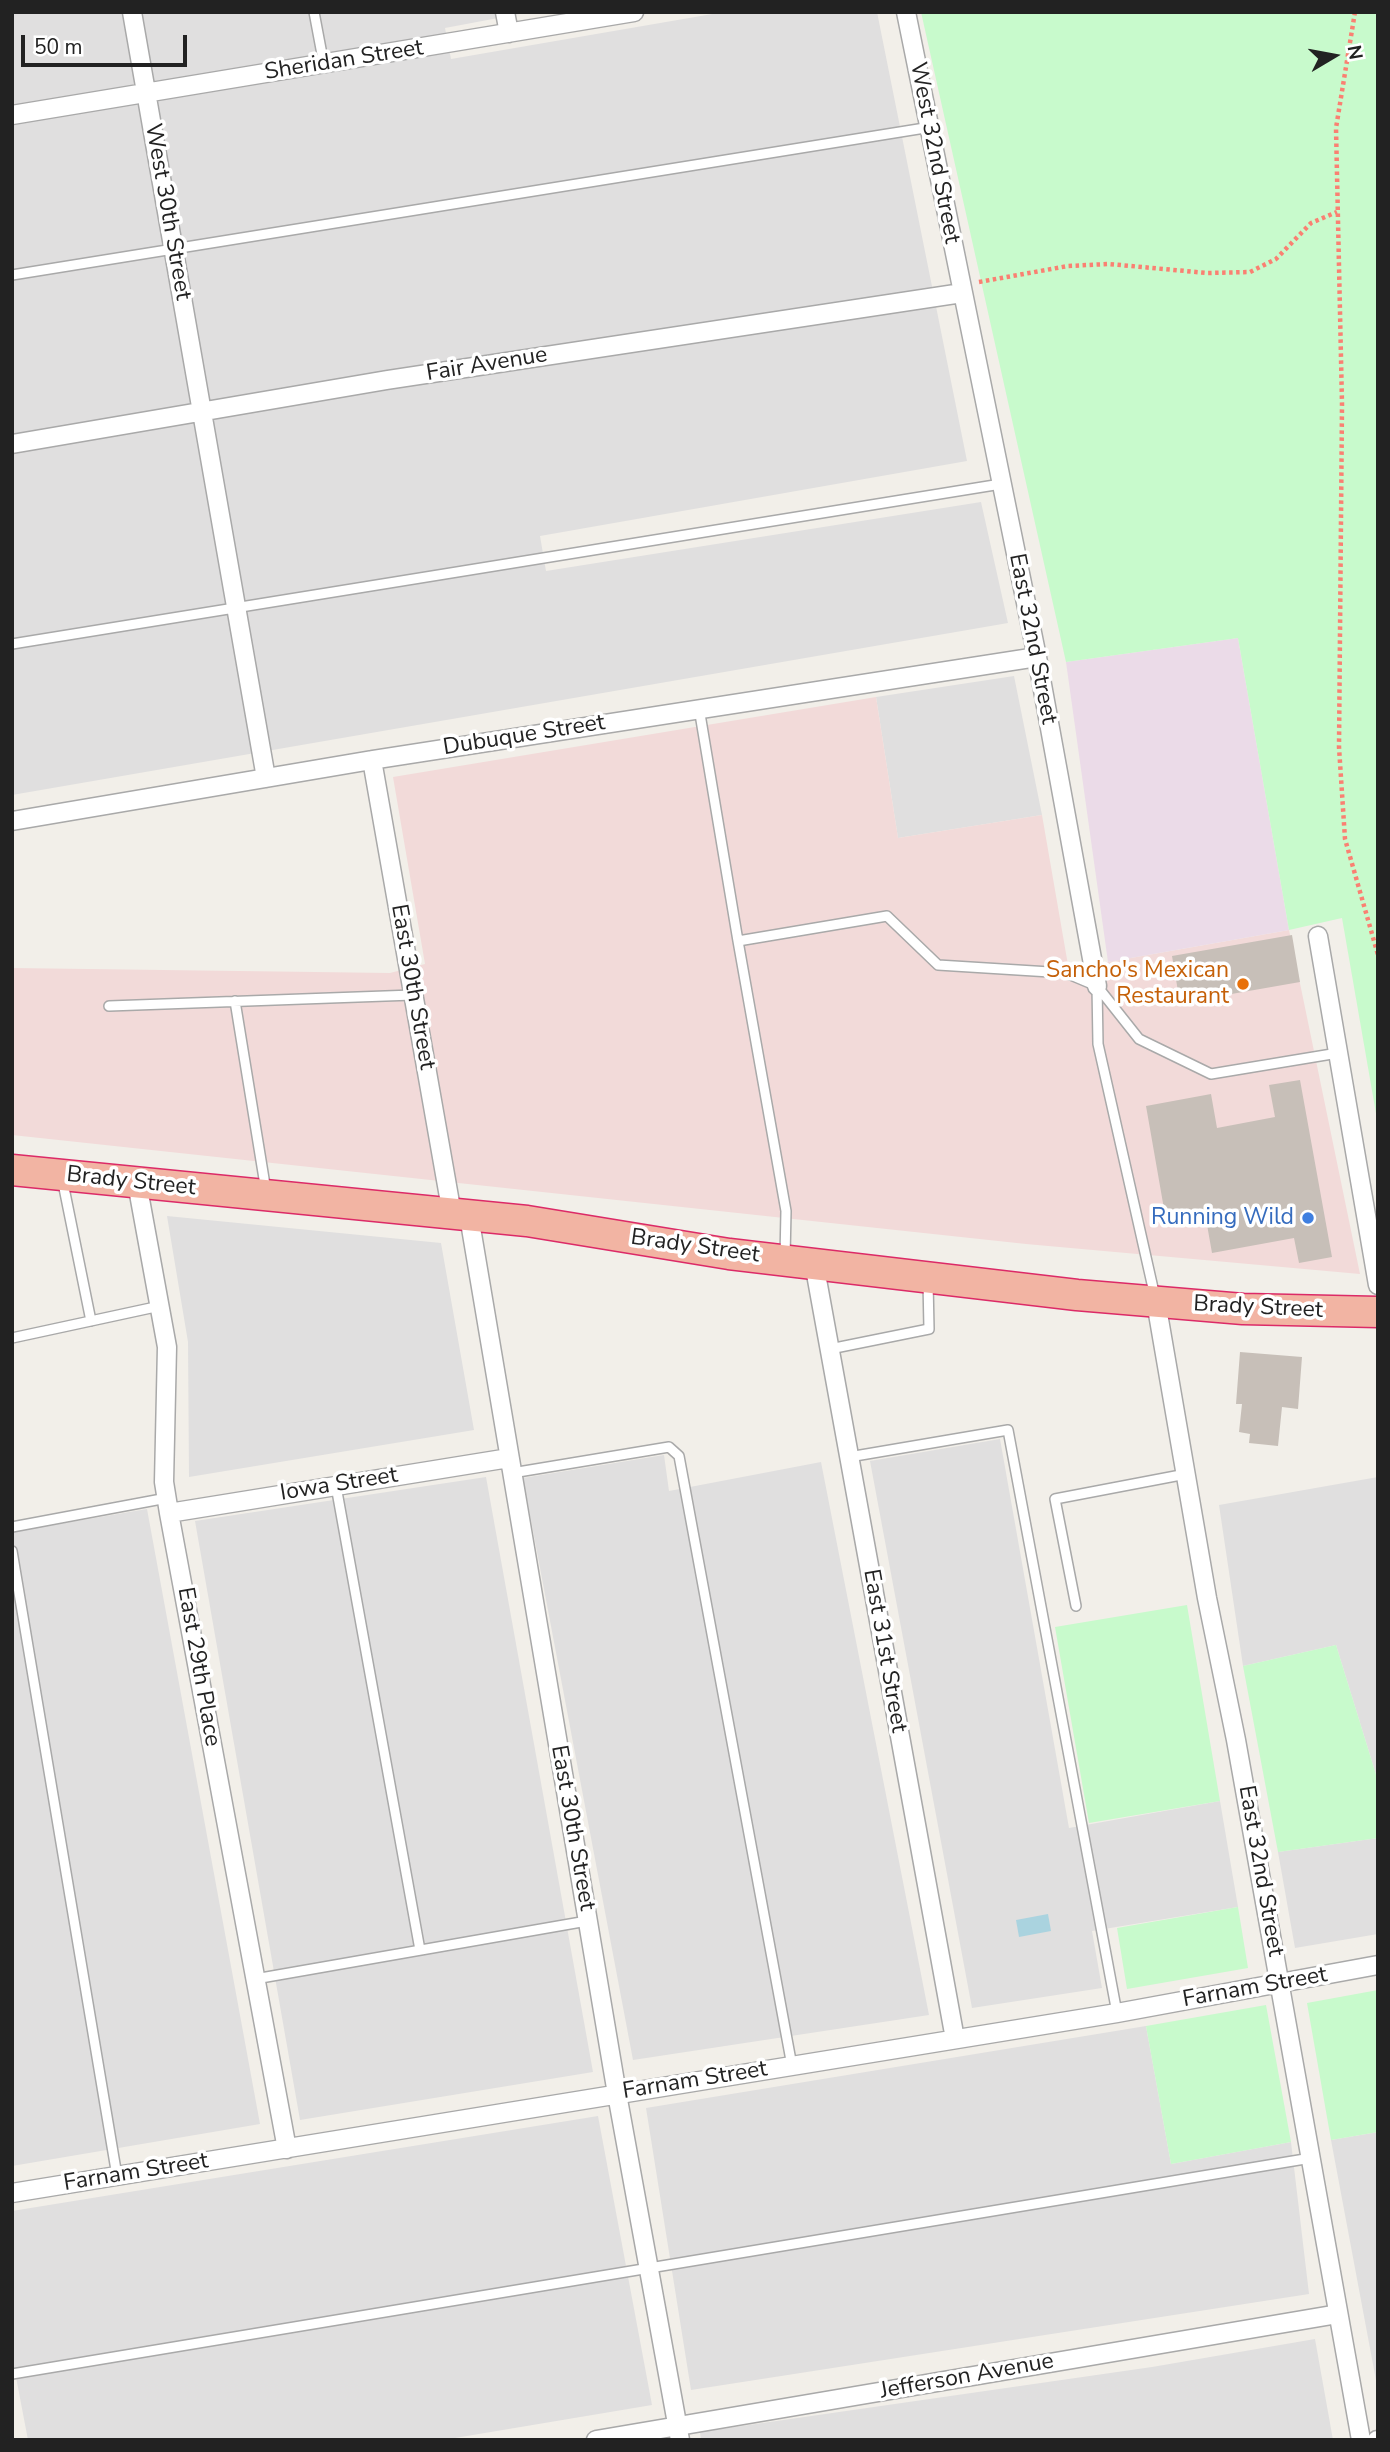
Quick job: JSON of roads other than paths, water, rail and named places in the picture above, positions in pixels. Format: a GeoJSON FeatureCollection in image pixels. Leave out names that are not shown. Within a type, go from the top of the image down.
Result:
{"type":"FeatureCollection","features":[{"type":"Feature","properties":{"kind":"highway","name":"Brady Street"},"geometry":{"type":"LineString","coordinates":[[12,1170],[460,1215],[800,1261],[1156,1302],[1243,1309],[1378,1312]]}},
{"type":"Feature","properties":{"kind":"street","name":"West 30th Street"},"geometry":{"type":"LineString","coordinates":[[132,12],[202,412]]}},
{"type":"Feature","properties":{"kind":"street"},"geometry":{"type":"LineString","coordinates":[[505,12],[509,33]]}},
{"type":"Feature","properties":{"kind":"street","name":"Sheridan Street"},"geometry":{"type":"LineString","coordinates":[[12,115],[634,12]]}},
{"type":"Feature","properties":{"kind":"street","name":"West 32nd Street"},"geometry":{"type":"LineString","coordinates":[[905,12],[931,127],[962,289]]}},
{"type":"Feature","properties":{"kind":"street","name":"Fair Avenue"},"geometry":{"type":"LineString","coordinates":[[12,444],[387,380],[962,289]]}},
{"type":"Feature","properties":{"kind":"street","name":"East 32nd Street"},"geometry":{"type":"LineString","coordinates":[[962,289],[1037,657],[1097,986]]}},
{"type":"Feature","properties":{"kind":"street"},"geometry":{"type":"LineString","coordinates":[[202,412],[266,778]]}},
{"type":"Feature","properties":{"kind":"street","name":"Dubuque Street"},"geometry":{"type":"LineString","coordinates":[[12,821],[372,760],[1037,657]]}},
{"type":"Feature","properties":{"kind":"street","name":"East 30th Street"},"geometry":{"type":"LineString","coordinates":[[372,760],[413,995],[511,1465],[587,1921],[678,2433]]}},
{"type":"Feature","properties":{"kind":"street"},"geometry":{"type":"LineString","coordinates":[[1318,936],[1378,1285]]}},
{"type":"Feature","properties":{"kind":"street","name":"East 29th Place"},"geometry":{"type":"LineString","coordinates":[[137,1183],[167,1347],[164,1482],[287,2148]]}},
{"type":"Feature","properties":{"kind":"street","name":"East 31st Street"},"geometry":{"type":"LineString","coordinates":[[800,1261],[830,1349],[955,2039]]}},
{"type":"Feature","properties":{"kind":"street","name":"East 32nd Street"},"geometry":{"type":"LineString","coordinates":[[1156,1302],[1313,2158],[1361,2440]]}},
{"type":"Feature","properties":{"kind":"street","name":"Iowa Street"},"geometry":{"type":"LineString","coordinates":[[168,1505],[511,1465]]}},
{"type":"Feature","properties":{"kind":"street","name":"Farnam Street"},"geometry":{"type":"LineString","coordinates":[[12,2193],[1117,2013],[1378,1965]]}},
{"type":"Feature","properties":{"kind":"street","name":"Jefferson Avenue"},"geometry":{"type":"LineString","coordinates":[[596,2440],[678,2433],[1338,2314]]}},
{"type":"Feature","properties":{"kind":"lane"},"geometry":{"type":"LineString","coordinates":[[314,12],[324,65]]}},
{"type":"Feature","properties":{"kind":"lane"},"geometry":{"type":"LineString","coordinates":[[12,275],[931,127]]}},
{"type":"Feature","properties":{"kind":"lane"},"geometry":{"type":"LineString","coordinates":[[12,644],[1001,484]]}},
{"type":"Feature","properties":{"kind":"lane"},"geometry":{"type":"LineString","coordinates":[[699,708],[786,1210],[800,1261]]}},
{"type":"Feature","properties":{"kind":"lane"},"geometry":{"type":"LineString","coordinates":[[738,941],[887,916],[938,965],[1066,973],[1097,986],[1139,1039],[1210,1074],[1338,1053]]}},
{"type":"Feature","properties":{"kind":"lane"},"geometry":{"type":"LineString","coordinates":[[1097,986],[1098,1044],[1156,1302]]}},
{"type":"Feature","properties":{"kind":"lane"},"geometry":{"type":"LineString","coordinates":[[109,1006],[413,995]]}},
{"type":"Feature","properties":{"kind":"lane"},"geometry":{"type":"LineString","coordinates":[[235,1002],[267,1196]]}},
{"type":"Feature","properties":{"kind":"lane"},"geometry":{"type":"LineString","coordinates":[[61,1175],[91,1321]]}},
{"type":"Feature","properties":{"kind":"lane"},"geometry":{"type":"LineString","coordinates":[[830,1349],[929,1329],[928,1276]]}},
{"type":"Feature","properties":{"kind":"lane"},"geometry":{"type":"LineString","coordinates":[[12,1338],[160,1306]]}},
{"type":"Feature","properties":{"kind":"lane"},"geometry":{"type":"LineString","coordinates":[[849,1457],[1008,1430],[1117,2013]]}},
{"type":"Feature","properties":{"kind":"lane"},"geometry":{"type":"LineString","coordinates":[[511,1465],[669,1447],[679,1455],[792,2066]]}},
{"type":"Feature","properties":{"kind":"lane"},"geometry":{"type":"LineString","coordinates":[[1076,1606],[1055,1499],[1186,1475]]}},
{"type":"Feature","properties":{"kind":"lane"},"geometry":{"type":"LineString","coordinates":[[336,1486],[420,1950]]}},
{"type":"Feature","properties":{"kind":"lane"},"geometry":{"type":"LineString","coordinates":[[12,1527],[168,1505]]}},
{"type":"Feature","properties":{"kind":"lane"},"geometry":{"type":"LineString","coordinates":[[12,1551],[117,2176]]}},
{"type":"Feature","properties":{"kind":"lane"},"geometry":{"type":"LineString","coordinates":[[255,1979],[587,1921]]}},
{"type":"Feature","properties":{"kind":"lane"},"geometry":{"type":"LineString","coordinates":[[12,2374],[1313,2158]]}},
{"type":"Feature","properties":{"kind":"water"},"geometry":{"type":"Polygon","coordinates":[[[1048,1914],[1051,1931],[1019,1937],[1016,1920],[1048,1914]]]}},
{"type":"Feature","properties":{"kind":"place","name":"Sancho's Mexican Restaurant"},"geometry":{"type":"Point","coordinates":[1243,984]}},
{"type":"Feature","properties":{"kind":"place","name":"Running Wild"},"geometry":{"type":"Point","coordinates":[1308,1218]}}]}
